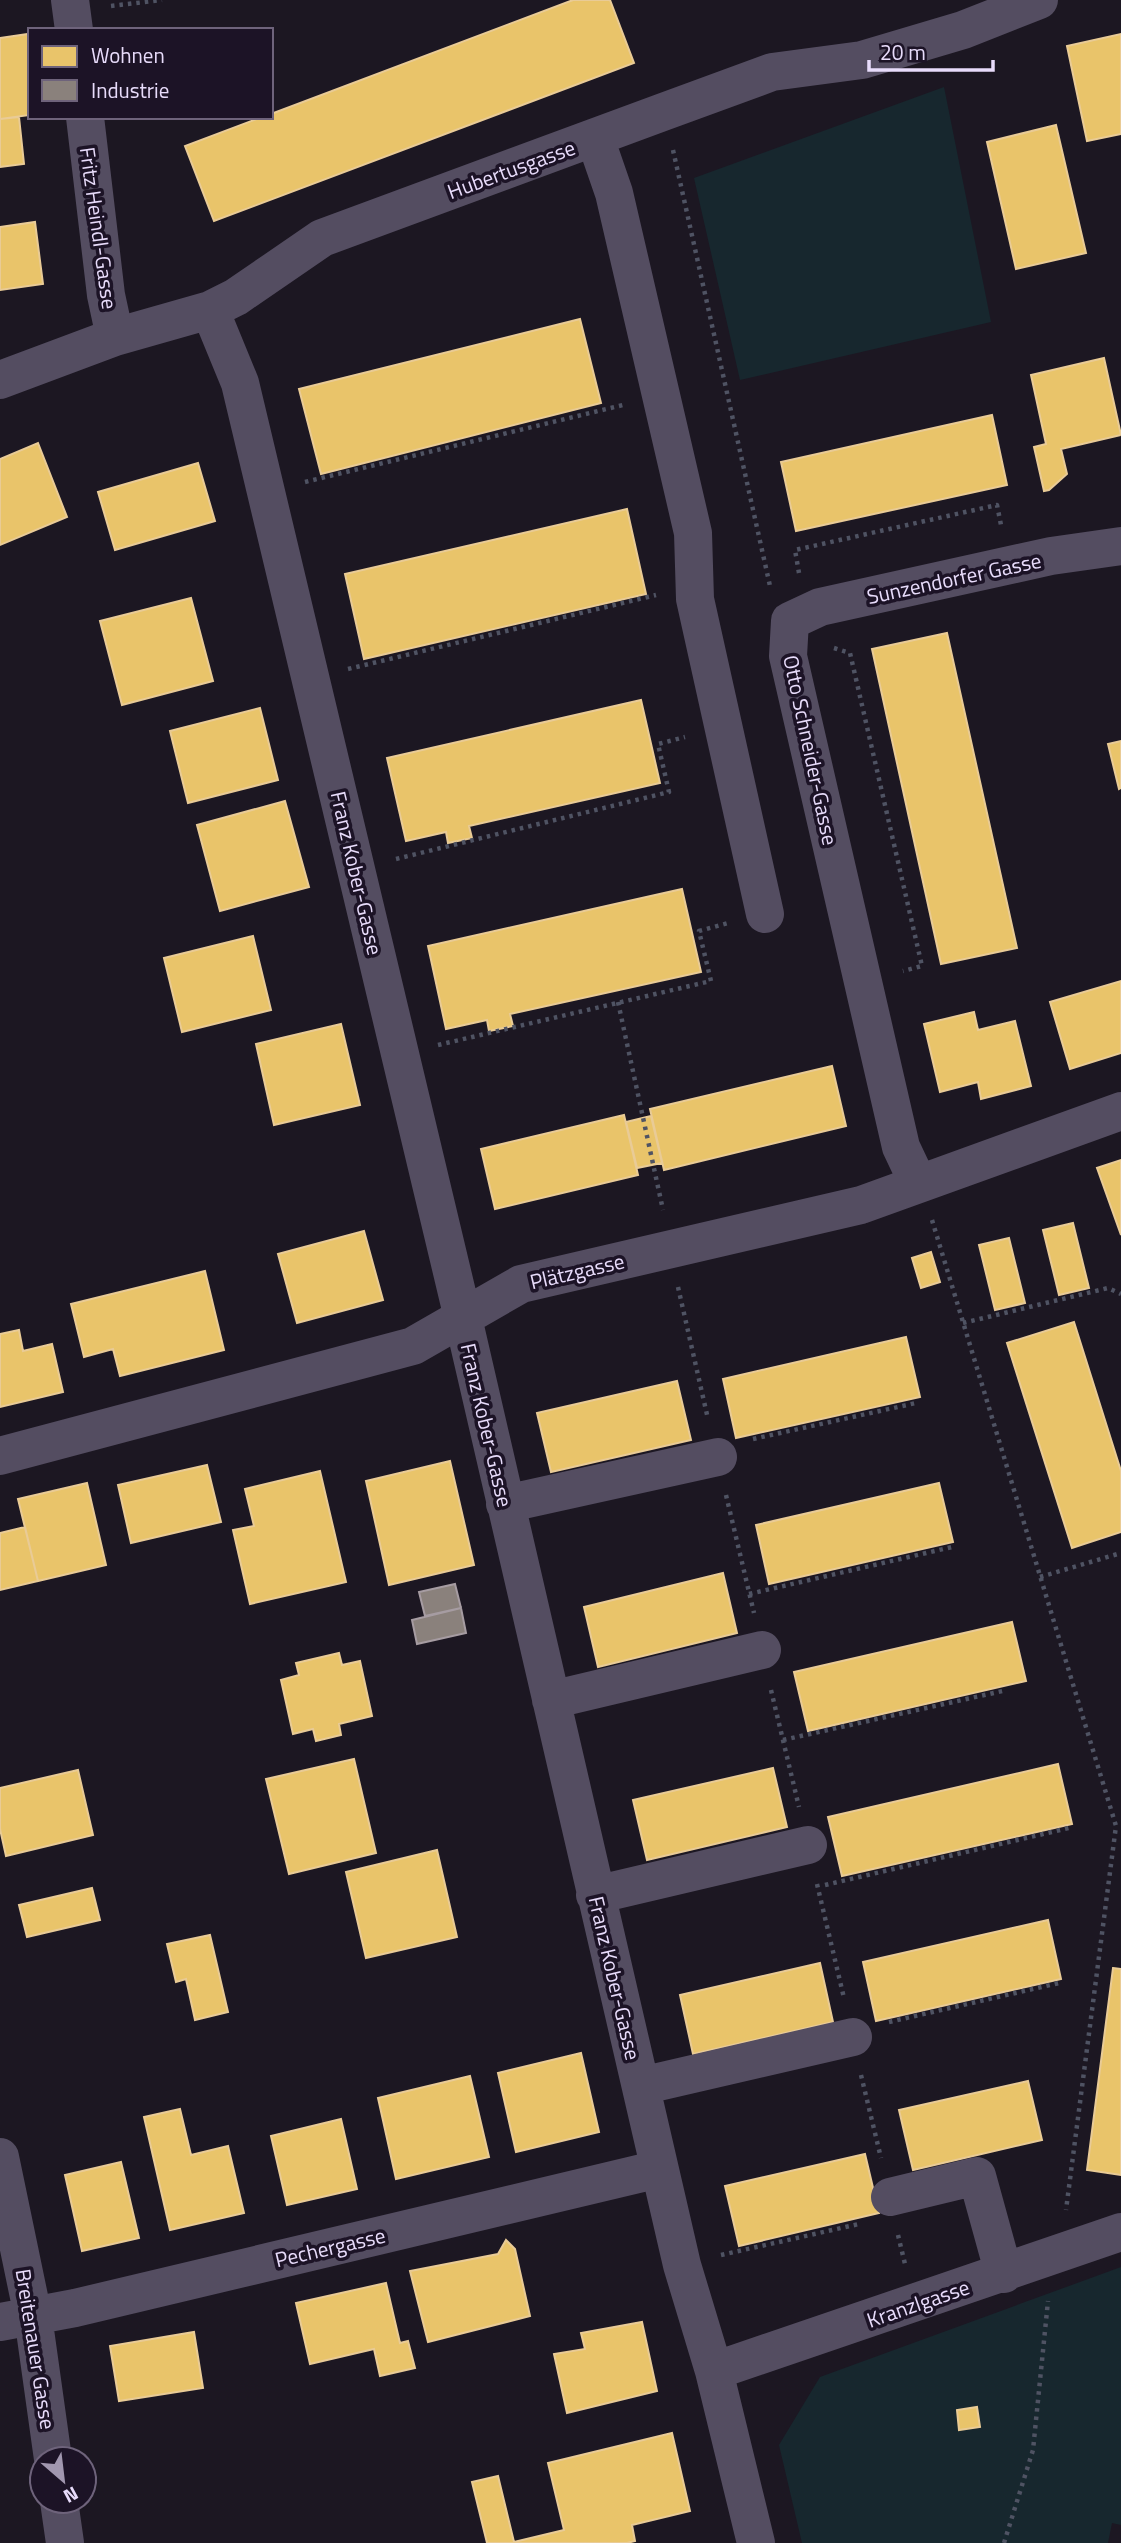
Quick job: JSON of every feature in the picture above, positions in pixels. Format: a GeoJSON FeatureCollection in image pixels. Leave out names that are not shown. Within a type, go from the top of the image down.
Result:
{"type":"FeatureCollection","features":[{"type":"Feature","properties":{"kind":"street","name":"Hubertusgasse"},"geometry":{"type":"LineString","coordinates":[[0,380],[116,337],[211,310],[236,297],[322,238],[772,72],[862,60],[960,15],[1039,0]]}},
{"type":"Feature","properties":{"kind":"street","name":"Fritz Heindl-Gasse"},"geometry":{"type":"LineString","coordinates":[[85,119],[106,295],[116,337]]}},
{"type":"Feature","properties":{"kind":"street"},"geometry":{"type":"LineString","coordinates":[[595,138],[614,193],[693,533],[695,599],[765,914]]}},
{"type":"Feature","properties":{"kind":"street","name":"Franz Kober-Gasse"},"geometry":{"type":"LineString","coordinates":[[211,310],[240,383],[463,1318],[659,2169],[682,2265],[714,2371],[756,2543]]}},
{"type":"Feature","properties":{"kind":"street","name":"Sunzendorfer Gasse"},"geometry":{"type":"LineString","coordinates":[[790,621],[820,607],[1051,556],[1121,546]]}},
{"type":"Feature","properties":{"kind":"street","name":"Otto Schneider-Gasse"},"geometry":{"type":"LineString","coordinates":[[790,621],[788,656],[901,1147],[918,1184]]}},
{"type":"Feature","properties":{"kind":"street","name":"Plätzgasse"},"geometry":{"type":"LineString","coordinates":[[0,1456],[413,1346],[521,1284],[861,1205],[1121,1111]]}},
{"type":"Feature","properties":{"kind":"street"},"geometry":{"type":"LineString","coordinates":[[505,1504],[730,1449]]}},
{"type":"Feature","properties":{"kind":"street"},"geometry":{"type":"LineString","coordinates":[[551,1700],[762,1650]]}},
{"type":"Feature","properties":{"kind":"street"},"geometry":{"type":"LineString","coordinates":[[595,1895],[808,1845]]}},
{"type":"Feature","properties":{"kind":"street"},"geometry":{"type":"LineString","coordinates":[[641,2086],[865,2031]]}},
{"type":"Feature","properties":{"kind":"street","name":"Breitenauer Gasse"},"geometry":{"type":"LineString","coordinates":[[0,2157],[16,2319],[49,2445]]}},
{"type":"Feature","properties":{"kind":"street","name":"Pechergasse"},"geometry":{"type":"LineString","coordinates":[[16,2319],[659,2169]]}},
{"type":"Feature","properties":{"kind":"street"},"geometry":{"type":"LineString","coordinates":[[879,2209],[977,2176],[1004,2274]]}},
{"type":"Feature","properties":{"kind":"street","name":"Kranzlgasse"},"geometry":{"type":"LineString","coordinates":[[714,2371],[1121,2232]]}},
{"type":"Feature","properties":{"kind":"street"},"geometry":{"type":"LineString","coordinates":[[61,2515],[65,2543]]}},
{"type":"Feature","properties":{"kind":"path"},"geometry":{"type":"LineString","coordinates":[[72,14],[162,0]]}},
{"type":"Feature","properties":{"kind":"path"},"geometry":{"type":"LineString","coordinates":[[663,112],[680,177],[769,584],[790,621]]}},
{"type":"Feature","properties":{"kind":"path"},"geometry":{"type":"LineString","coordinates":[[266,492],[661,395]]}},
{"type":"Feature","properties":{"kind":"path"},"geometry":{"type":"LineString","coordinates":[[800,577],[795,550],[997,505],[1010,565]]}},
{"type":"Feature","properties":{"kind":"path"},"geometry":{"type":"LineString","coordinates":[[310,678],[694,585]]}},
{"type":"Feature","properties":{"kind":"path"},"geometry":{"type":"LineString","coordinates":[[827,645],[850,653],[922,967],[863,981]]}},
{"type":"Feature","properties":{"kind":"path"},"geometry":{"type":"LineString","coordinates":[[355,869],[669,792],[658,744],[723,727]]}},
{"type":"Feature","properties":{"kind":"path"},"geometry":{"type":"LineString","coordinates":[[399,1054],[711,981],[699,931],[765,914]]}},
{"type":"Feature","properties":{"kind":"path"},"geometry":{"type":"LineString","coordinates":[[918,1184],[940,1243],[1116,1826],[1061,2253],[1049,2291],[1032,2450],[1004,2543]]}},
{"type":"Feature","properties":{"kind":"path"},"geometry":{"type":"LineString","coordinates":[[963,1323],[1108,1288],[1121,1294]]}},
{"type":"Feature","properties":{"kind":"path"},"geometry":{"type":"LineString","coordinates":[[730,1449],[916,1403]]}},
{"type":"Feature","properties":{"kind":"path"},"geometry":{"type":"LineString","coordinates":[[749,1594],[952,1547]]}},
{"type":"Feature","properties":{"kind":"path"},"geometry":{"type":"LineString","coordinates":[[1040,1577],[1121,1553]]}},
{"type":"Feature","properties":{"kind":"path"},"geometry":{"type":"LineString","coordinates":[[783,1740],[1007,1690]]}},
{"type":"Feature","properties":{"kind":"path"},"geometry":{"type":"LineString","coordinates":[[1116,1826],[1121,1818]]}},
{"type":"Feature","properties":{"kind":"path"},"geometry":{"type":"LineString","coordinates":[[817,1886],[1069,1828]]}},
{"type":"Feature","properties":{"kind":"path"},"geometry":{"type":"LineString","coordinates":[[865,2031],[1059,1983]]}},
{"type":"Feature","properties":{"kind":"path"},"geometry":{"type":"LineString","coordinates":[[682,2265],[879,2209]]}},
{"type":"Feature","properties":{"kind":"shaded area"},"geometry":{"type":"Polygon","coordinates":[[[944,87],[991,322],[740,380],[694,178],[944,87]]]}},
{"type":"Feature","properties":{"kind":"shaded area"},"geometry":{"type":"Polygon","coordinates":[[[1121,2267],[1121,2525],[1112,2523],[1108,2543],[802,2543],[779,2445],[820,2377],[1121,2267]]]}},
{"type":"Feature","properties":{"kind":"building: Wohnen"},"geometry":{"type":"Polygon","coordinates":[[[573,0],[610,0],[634,63],[214,221],[185,146],[257,119],[273,119],[273,113],[573,0]]]}},
{"type":"Feature","properties":{"kind":"building: Wohnen"},"geometry":{"type":"Polygon","coordinates":[[[28,34],[28,115],[0,119],[0,38],[28,34]]]}},
{"type":"Feature","properties":{"kind":"building: Wohnen"},"geometry":{"type":"Polygon","coordinates":[[[1121,34],[1121,134],[1087,141],[1067,46],[1121,34]]]}},
{"type":"Feature","properties":{"kind":"building: Wohnen"},"geometry":{"type":"Polygon","coordinates":[[[19,117],[24,164],[0,167],[0,119],[19,117]]]}},
{"type":"Feature","properties":{"kind":"building: Wohnen"},"geometry":{"type":"Polygon","coordinates":[[[1056,125],[1086,253],[1016,269],[987,142],[1056,125]]]}},
{"type":"Feature","properties":{"kind":"building: Wohnen"},"geometry":{"type":"Polygon","coordinates":[[[35,222],[43,284],[0,290],[0,227],[35,222]]]}},
{"type":"Feature","properties":{"kind":"building: Wohnen"},"geometry":{"type":"Polygon","coordinates":[[[580,319],[601,403],[321,474],[299,389],[580,319]]]}},
{"type":"Feature","properties":{"kind":"building: Wohnen"},"geometry":{"type":"Polygon","coordinates":[[[1104,358],[1121,435],[1061,449],[1067,474],[1049,490],[1044,491],[1034,447],[1046,444],[1031,375],[1104,358]]]}},
{"type":"Feature","properties":{"kind":"building: Wohnen"},"geometry":{"type":"Polygon","coordinates":[[[992,415],[1007,485],[796,531],[781,462],[992,415]]]}},
{"type":"Feature","properties":{"kind":"building: Wohnen"},"geometry":{"type":"Polygon","coordinates":[[[38,443],[67,517],[0,545],[0,459],[38,443]]]}},
{"type":"Feature","properties":{"kind":"building: Wohnen"},"geometry":{"type":"Polygon","coordinates":[[[198,463],[215,521],[115,550],[98,492],[198,463]]]}},
{"type":"Feature","properties":{"kind":"building: Wohnen"},"geometry":{"type":"Polygon","coordinates":[[[627,509],[646,594],[364,659],[345,574],[627,509]]]}},
{"type":"Feature","properties":{"kind":"building: Wohnen"},"geometry":{"type":"Polygon","coordinates":[[[191,598],[213,681],[122,705],[100,621],[191,598]]]}},
{"type":"Feature","properties":{"kind":"building: Wohnen"},"geometry":{"type":"Polygon","coordinates":[[[947,633],[1017,948],[941,964],[872,649],[947,633]]]}},
{"type":"Feature","properties":{"kind":"building: Wohnen"},"geometry":{"type":"Polygon","coordinates":[[[641,700],[660,783],[469,826],[472,838],[448,843],[446,832],[406,841],[387,758],[641,700]]]}},
{"type":"Feature","properties":{"kind":"building: Wohnen"},"geometry":{"type":"Polygon","coordinates":[[[260,708],[278,780],[188,803],[170,731],[260,708]]]}},
{"type":"Feature","properties":{"kind":"building: Wohnen"},"geometry":{"type":"Polygon","coordinates":[[[1121,741],[1121,788],[1119,789],[1108,744],[1121,741]]]}},
{"type":"Feature","properties":{"kind":"building: Wohnen"},"geometry":{"type":"Polygon","coordinates":[[[285,801],[309,887],[220,911],[197,825],[285,801]]]}},
{"type":"Feature","properties":{"kind":"building: Wohnen"},"geometry":{"type":"Polygon","coordinates":[[[682,889],[701,972],[510,1014],[513,1026],[489,1031],[487,1020],[446,1029],[428,946],[682,889]]]}},
{"type":"Feature","properties":{"kind":"building: Wohnen"},"geometry":{"type":"Polygon","coordinates":[[[253,936],[271,1010],[182,1032],[164,958],[253,936]]]}},
{"type":"Feature","properties":{"kind":"building: Wohnen"},"geometry":{"type":"Polygon","coordinates":[[[1121,981],[1121,1053],[1070,1069],[1050,1002],[1121,981]]]}},
{"type":"Feature","properties":{"kind":"building: Wohnen"},"geometry":{"type":"Polygon","coordinates":[[[974,1012],[978,1030],[1015,1021],[1031,1086],[981,1099],[978,1082],[940,1092],[924,1024],[974,1012]]]}},
{"type":"Feature","properties":{"kind":"building: Wohnen"},"geometry":{"type":"Polygon","coordinates":[[[341,1024],[360,1105],[274,1125],[256,1044],[341,1024]]]}},
{"type":"Feature","properties":{"kind":"building: Wohnen"},"geometry":{"type":"Polygon","coordinates":[[[832,1066],[846,1126],[664,1170],[650,1109],[832,1066]]]}},
{"type":"Feature","properties":{"kind":"building: Wohnen"},"geometry":{"type":"Polygon","coordinates":[[[624,1115],[638,1175],[495,1209],[481,1149],[624,1115]]]}},
{"type":"Feature","properties":{"kind":"building: Wohnen"},"geometry":{"type":"Polygon","coordinates":[[[651,1116],[662,1163],[637,1168],[626,1122],[651,1116]]]}},
{"type":"Feature","properties":{"kind":"building: Wohnen"},"geometry":{"type":"Polygon","coordinates":[[[1121,1160],[1121,1235],[1097,1168],[1121,1160]]]}},
{"type":"Feature","properties":{"kind":"building: Wohnen"},"geometry":{"type":"Polygon","coordinates":[[[1073,1223],[1089,1288],[1059,1295],[1043,1230],[1073,1223]]]}},
{"type":"Feature","properties":{"kind":"building: Wohnen"},"geometry":{"type":"Polygon","coordinates":[[[364,1231],[383,1300],[297,1323],[278,1254],[364,1231]]]}},
{"type":"Feature","properties":{"kind":"building: Wohnen"},"geometry":{"type":"Polygon","coordinates":[[[1009,1238],[1025,1303],[995,1310],[979,1245],[1009,1238]]]}},
{"type":"Feature","properties":{"kind":"building: Wohnen"},"geometry":{"type":"Polygon","coordinates":[[[931,1252],[940,1282],[921,1288],[912,1258],[931,1252]]]}},
{"type":"Feature","properties":{"kind":"building: Wohnen"},"geometry":{"type":"Polygon","coordinates":[[[205,1271],[224,1350],[120,1376],[113,1349],[84,1357],[71,1304],[205,1271]]]}},
{"type":"Feature","properties":{"kind":"building: Wohnen"},"geometry":{"type":"Polygon","coordinates":[[[1074,1322],[1121,1471],[1121,1532],[1072,1548],[1007,1343],[1074,1322]]]}},
{"type":"Feature","properties":{"kind":"building: Wohnen"},"geometry":{"type":"Polygon","coordinates":[[[19,1330],[23,1351],[52,1344],[63,1392],[0,1407],[0,1334],[19,1330]]]}},
{"type":"Feature","properties":{"kind":"building: Wohnen"},"geometry":{"type":"Polygon","coordinates":[[[906,1337],[920,1397],[736,1438],[723,1379],[906,1337]]]}},
{"type":"Feature","properties":{"kind":"building: Wohnen"},"geometry":{"type":"Polygon","coordinates":[[[677,1381],[691,1440],[551,1472],[537,1413],[677,1381]]]}},
{"type":"Feature","properties":{"kind":"building: Wohnen"},"geometry":{"type":"Polygon","coordinates":[[[450,1461],[474,1565],[389,1585],[366,1481],[450,1461]]]}},
{"type":"Feature","properties":{"kind":"building: Wohnen"},"geometry":{"type":"Polygon","coordinates":[[[207,1465],[221,1522],[131,1543],[118,1485],[207,1465]]]}},
{"type":"Feature","properties":{"kind":"building: Wohnen"},"geometry":{"type":"Polygon","coordinates":[[[320,1471],[346,1582],[250,1604],[233,1530],[254,1526],[245,1489],[320,1471]]]}},
{"type":"Feature","properties":{"kind":"building: Wohnen"},"geometry":{"type":"Polygon","coordinates":[[[87,1483],[106,1565],[38,1581],[18,1499],[87,1483]]]}},
{"type":"Feature","properties":{"kind":"building: Wohnen"},"geometry":{"type":"Polygon","coordinates":[[[939,1483],[953,1542],[769,1584],[756,1525],[939,1483]]]}},
{"type":"Feature","properties":{"kind":"building: Wohnen"},"geometry":{"type":"Polygon","coordinates":[[[25,1527],[38,1581],[0,1590],[0,1533],[25,1527]]]}},
{"type":"Feature","properties":{"kind":"building: Wohnen"},"geometry":{"type":"Polygon","coordinates":[[[723,1573],[737,1633],[598,1667],[584,1607],[723,1573]]]}},
{"type":"Feature","properties":{"kind":"building: Wohnen"},"geometry":{"type":"Polygon","coordinates":[[[1012,1622],[1026,1681],[808,1731],[794,1672],[1012,1622]]]}},
{"type":"Feature","properties":{"kind":"building: Wohnen"},"geometry":{"type":"Polygon","coordinates":[[[339,1653],[342,1665],[360,1661],[372,1716],[339,1724],[341,1735],[316,1741],[313,1729],[293,1734],[281,1680],[299,1675],[296,1663],[339,1653]]]}},
{"type":"Feature","properties":{"kind":"building: Wohnen"},"geometry":{"type":"Polygon","coordinates":[[[354,1759],[376,1853],[289,1874],[266,1779],[354,1759]]]}},
{"type":"Feature","properties":{"kind":"building: Wohnen"},"geometry":{"type":"Polygon","coordinates":[[[1058,1764],[1072,1824],[842,1876],[828,1817],[1058,1764]]]}},
{"type":"Feature","properties":{"kind":"building: Wohnen"},"geometry":{"type":"Polygon","coordinates":[[[773,1768],[787,1827],[647,1860],[633,1800],[773,1768]]]}},
{"type":"Feature","properties":{"kind":"building: Wohnen"},"geometry":{"type":"Polygon","coordinates":[[[78,1770],[93,1835],[6,1856],[0,1829],[0,1788],[78,1770]]]}},
{"type":"Feature","properties":{"kind":"building: Wohnen"},"geometry":{"type":"Polygon","coordinates":[[[437,1850],[457,1937],[366,1958],[346,1872],[437,1850]]]}},
{"type":"Feature","properties":{"kind":"building: Wohnen"},"geometry":{"type":"Polygon","coordinates":[[[92,1888],[100,1920],[27,1937],[19,1905],[92,1888]]]}},
{"type":"Feature","properties":{"kind":"building: Wohnen"},"geometry":{"type":"Polygon","coordinates":[[[1048,1920],[1061,1979],[876,2021],[863,1962],[1048,1920]]]}},
{"type":"Feature","properties":{"kind":"building: Wohnen"},"geometry":{"type":"Polygon","coordinates":[[[210,1935],[228,2012],[195,2020],[186,1979],[176,1982],[167,1944],[210,1935]]]}},
{"type":"Feature","properties":{"kind":"building: Wohnen"},"geometry":{"type":"Polygon","coordinates":[[[820,1963],[833,2022],[693,2054],[680,1995],[820,1963]]]}},
{"type":"Feature","properties":{"kind":"building: Wohnen"},"geometry":{"type":"Polygon","coordinates":[[[1113,1968],[1121,1969],[1121,2175],[1087,2170],[1113,1968]]]}},
{"type":"Feature","properties":{"kind":"building: Wohnen"},"geometry":{"type":"Polygon","coordinates":[[[581,2053],[599,2132],[516,2152],[498,2073],[581,2053]]]}},
{"type":"Feature","properties":{"kind":"building: Wohnen"},"geometry":{"type":"Polygon","coordinates":[[[470,2076],[489,2157],[396,2179],[378,2098],[470,2076]]]}},
{"type":"Feature","properties":{"kind":"building: Wohnen"},"geometry":{"type":"Polygon","coordinates":[[[1028,2081],[1042,2140],[913,2170],[899,2110],[1028,2081]]]}},
{"type":"Feature","properties":{"kind":"building: Wohnen"},"geometry":{"type":"Polygon","coordinates":[[[180,2109],[191,2155],[228,2146],[244,2213],[170,2230],[144,2117],[180,2109]]]}},
{"type":"Feature","properties":{"kind":"building: Wohnen"},"geometry":{"type":"Polygon","coordinates":[[[341,2119],[357,2189],[287,2205],[271,2136],[341,2119]]]}},
{"type":"Feature","properties":{"kind":"building: Wohnen"},"geometry":{"type":"Polygon","coordinates":[[[865,2154],[879,2213],[739,2246],[725,2186],[865,2154]]]}},
{"type":"Feature","properties":{"kind":"building: Wohnen"},"geometry":{"type":"Polygon","coordinates":[[[121,2162],[139,2238],[82,2251],[65,2175],[121,2162]]]}},
{"type":"Feature","properties":{"kind":"building: Wohnen"},"geometry":{"type":"Polygon","coordinates":[[[506,2240],[515,2249],[530,2316],[428,2342],[410,2271],[498,2254],[506,2240]]]}},
{"type":"Feature","properties":{"kind":"building: Wohnen"},"geometry":{"type":"Polygon","coordinates":[[[386,2283],[400,2343],[408,2341],[415,2368],[380,2376],[374,2349],[310,2364],[296,2303],[386,2283]]]}},
{"type":"Feature","properties":{"kind":"building: Wohnen"},"geometry":{"type":"Polygon","coordinates":[[[642,2322],[657,2391],[567,2413],[554,2354],[585,2349],[581,2333],[642,2322]]]}},
{"type":"Feature","properties":{"kind":"building: Wohnen"},"geometry":{"type":"Polygon","coordinates":[[[194,2332],[203,2388],[119,2401],[110,2346],[194,2332]]]}},
{"type":"Feature","properties":{"kind":"building: Wohnen"},"geometry":{"type":"Polygon","coordinates":[[[977,2407],[980,2427],[959,2430],[957,2410],[977,2407]]]}},
{"type":"Feature","properties":{"kind":"building: Wohnen"},"geometry":{"type":"Polygon","coordinates":[[[672,2433],[690,2511],[632,2525],[635,2541],[627,2543],[487,2543],[472,2482],[498,2476],[514,2542],[564,2530],[548,2463],[672,2433]]]}},
{"type":"Feature","properties":{"kind":"building: Industrie"},"geometry":{"type":"Polygon","coordinates":[[[455,1584],[461,1608],[425,1616],[419,1592],[455,1584]]]}},
{"type":"Feature","properties":{"kind":"building: Industrie"},"geometry":{"type":"Polygon","coordinates":[[[461,1608],[466,1633],[417,1644],[412,1620],[461,1608]]]}}]}
